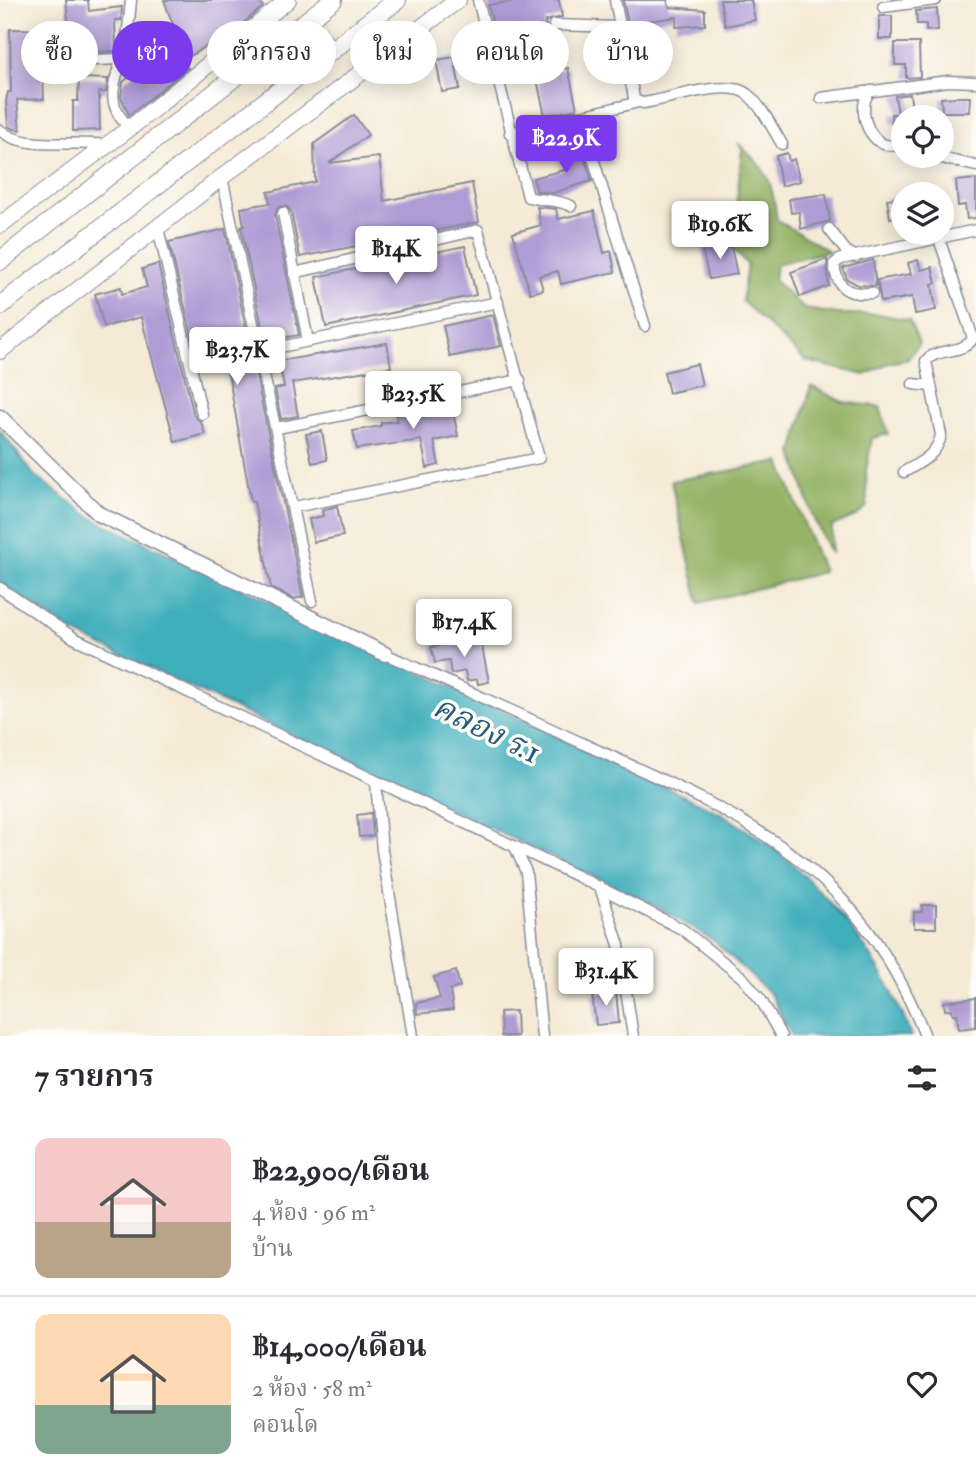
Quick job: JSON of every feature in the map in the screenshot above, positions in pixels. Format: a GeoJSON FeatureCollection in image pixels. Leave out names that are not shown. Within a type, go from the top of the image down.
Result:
{"type":"FeatureCollection","features":[{"type":"Feature","properties":{"kind":"main road"},"geometry":{"type":"LineString","coordinates":[[0,225],[130,128],[288,0]]}},
{"type":"Feature","properties":{"kind":"main road"},"geometry":{"type":"LineString","coordinates":[[307,21],[334,0]]}},
{"type":"Feature","properties":{"kind":"main road"},"geometry":{"type":"LineString","coordinates":[[336,45],[397,0]]}},
{"type":"Feature","properties":{"kind":"main road"},"geometry":{"type":"LineString","coordinates":[[3,348],[222,177],[458,0]]}},
{"type":"Feature","properties":{"kind":"main road"},"geometry":{"type":"LineString","coordinates":[[0,261],[226,84]]}},
{"type":"Feature","properties":{"kind":"main road"},"geometry":{"type":"LineString","coordinates":[[0,306],[285,84]]}},
{"type":"Feature","properties":{"kind":"street"},"geometry":{"type":"LineString","coordinates":[[128,21],[131,0]]}},
{"type":"Feature","properties":{"kind":"street"},"geometry":{"type":"LineString","coordinates":[[478,0],[528,197],[542,201],[554,198],[571,206]]}},
{"type":"Feature","properties":{"kind":"street"},"geometry":{"type":"LineString","coordinates":[[615,0],[618,21]]}},
{"type":"Feature","properties":{"kind":"street"},"geometry":{"type":"LineString","coordinates":[[883,7],[936,0]]}},
{"type":"Feature","properties":{"kind":"street"},"geometry":{"type":"LineString","coordinates":[[821,98],[948,81],[976,82]]}},
{"type":"Feature","properties":{"kind":"street"},"geometry":{"type":"LineString","coordinates":[[115,84],[113,96],[118,117],[130,128]]}},
{"type":"Feature","properties":{"kind":"street"},"geometry":{"type":"LineString","coordinates":[[632,84],[636,101]]}},
{"type":"Feature","properties":{"kind":"street"},"geometry":{"type":"LineString","coordinates":[[510,133],[636,101],[643,103],[702,91],[736,89],[746,93],[782,144]]}},
{"type":"Feature","properties":{"kind":"street"},"geometry":{"type":"LineString","coordinates":[[870,91],[863,103],[863,113],[878,141],[891,146]]}},
{"type":"Feature","properties":{"kind":"street"},"geometry":{"type":"LineString","coordinates":[[580,116],[645,326]]}},
{"type":"Feature","properties":{"kind":"street"},"geometry":{"type":"LineString","coordinates":[[0,130],[9,138],[21,142],[81,141],[104,145]]}},
{"type":"Feature","properties":{"kind":"street"},"geometry":{"type":"LineString","coordinates":[[954,161],[976,166]]}},
{"type":"Feature","properties":{"kind":"street"},"geometry":{"type":"LineString","coordinates":[[222,177],[312,601]]}},
{"type":"Feature","properties":{"kind":"street"},"geometry":{"type":"LineString","coordinates":[[283,213],[308,341]]}},
{"type":"Feature","properties":{"kind":"street"},"geometry":{"type":"LineString","coordinates":[[158,228],[202,414]]}},
{"type":"Feature","properties":{"kind":"street"},"geometry":{"type":"LineString","coordinates":[[829,229],[835,239],[856,257]]}},
{"type":"Feature","properties":{"kind":"street"},"geometry":{"type":"LineString","coordinates":[[954,235],[976,229]]}},
{"type":"Feature","properties":{"kind":"street"},"geometry":{"type":"LineString","coordinates":[[294,272],[478,230],[539,458],[294,507]]}},
{"type":"Feature","properties":{"kind":"street"},"geometry":{"type":"LineString","coordinates":[[872,293],[847,292],[835,275],[834,264],[841,259],[911,245]]}},
{"type":"Feature","properties":{"kind":"street"},"geometry":{"type":"LineString","coordinates":[[904,472],[939,447],[941,435],[925,368],[928,358],[974,343],[941,245]]}},
{"type":"Feature","properties":{"kind":"street"},"geometry":{"type":"LineString","coordinates":[[261,351],[498,302]]}},
{"type":"Feature","properties":{"kind":"street"},"geometry":{"type":"LineString","coordinates":[[277,428],[520,380]]}},
{"type":"Feature","properties":{"kind":"street"},"geometry":{"type":"LineString","coordinates":[[913,384],[930,386]]}},
{"type":"Feature","properties":{"kind":"street"},"geometry":{"type":"LineString","coordinates":[[0,418],[99,514],[385,654],[694,793],[748,822],[825,881],[855,915],[882,949],[925,1036]]}},
{"type":"Feature","properties":{"kind":"street"},"geometry":{"type":"LineString","coordinates":[[0,588],[74,639],[600,887],[682,929],[743,978],[761,1000],[781,1036]]}},
{"type":"Feature","properties":{"kind":"street"},"geometry":{"type":"LineString","coordinates":[[376,783],[382,850],[413,1036]]}},
{"type":"Feature","properties":{"kind":"street"},"geometry":{"type":"LineString","coordinates":[[515,847],[526,872],[542,1036]]}},
{"type":"Feature","properties":{"kind":"street"},"geometry":{"type":"LineString","coordinates":[[600,887],[619,945],[633,1036]]}},
{"type":"Feature","properties":{"kind":"green space"},"geometry":{"type":"Polygon","coordinates":[[[738,143],[767,177],[777,220],[829,251],[776,264],[774,280],[804,309],[838,314],[879,314],[909,320],[919,343],[908,359],[888,363],[865,375],[806,361],[742,301],[747,264],[732,248],[742,149],[738,143]]]}},
{"type":"Feature","properties":{"kind":"green space"},"geometry":{"type":"Polygon","coordinates":[[[811,386],[843,402],[880,407],[888,434],[872,438],[866,471],[867,506],[858,515],[832,526],[831,554],[813,517],[793,453],[811,386]]]}},
{"type":"Feature","properties":{"kind":"green space"},"geometry":{"type":"Polygon","coordinates":[[[780,462],[823,572],[699,603],[671,481],[780,462]]]}},
{"type":"Feature","properties":{"kind":"water","name":"คลอง ร.1"},"geometry":{"type":"Polygon","coordinates":[[[0,430],[34,475],[92,518],[723,814],[789,861],[845,920],[876,964],[911,1036],[792,1036],[770,994],[714,941],[654,905],[72,632],[0,583],[0,430]]]}},
{"type":"Feature","properties":{"kind":"building"},"geometry":{"type":"Polygon","coordinates":[[[66,0],[88,0],[89,11],[122,7],[121,20],[112,21],[112,51],[98,52],[98,21],[68,21],[66,0]]]}},
{"type":"Feature","properties":{"kind":"building"},"geometry":{"type":"Polygon","coordinates":[[[164,0],[259,0],[263,7],[246,21],[207,21],[207,46],[193,54],[193,21],[172,21],[164,0]]]}},
{"type":"Feature","properties":{"kind":"building"},"geometry":{"type":"Polygon","coordinates":[[[523,0],[559,0],[562,17],[545,21],[492,21],[488,5],[523,0]]]}},
{"type":"Feature","properties":{"kind":"building"},"geometry":{"type":"Polygon","coordinates":[[[623,0],[667,0],[669,7],[705,10],[705,25],[676,27],[677,17],[627,21],[623,0]]]}},
{"type":"Feature","properties":{"kind":"building"},"geometry":{"type":"Polygon","coordinates":[[[720,0],[751,0],[755,20],[725,26],[720,0]]]}},
{"type":"Feature","properties":{"kind":"building"},"geometry":{"type":"Polygon","coordinates":[[[937,9],[938,30],[926,31],[926,24],[917,24],[916,11],[937,9]]]}},
{"type":"Feature","properties":{"kind":"building"},"geometry":{"type":"Polygon","coordinates":[[[879,16],[892,16],[892,39],[879,39],[879,16]]]}},
{"type":"Feature","properties":{"kind":"building"},"geometry":{"type":"Polygon","coordinates":[[[10,29],[21,29],[21,84],[43,84],[44,99],[17,100],[20,130],[8,126],[6,101],[8,92],[11,92],[10,29]]]}},
{"type":"Feature","properties":{"kind":"building"},"geometry":{"type":"Polygon","coordinates":[[[895,43],[919,43],[920,77],[906,78],[906,65],[895,65],[895,43]]]}},
{"type":"Feature","properties":{"kind":"building"},"geometry":{"type":"Polygon","coordinates":[[[451,58],[451,84],[459,84],[460,89],[442,92],[437,60],[451,58]]]}},
{"type":"Feature","properties":{"kind":"building"},"geometry":{"type":"Polygon","coordinates":[[[569,73],[577,109],[545,116],[538,84],[569,84],[569,73]]]}},
{"type":"Feature","properties":{"kind":"building"},"geometry":{"type":"Polygon","coordinates":[[[98,79],[108,79],[106,92],[99,92],[100,130],[73,131],[73,101],[78,101],[79,84],[98,84],[98,79]]]}},
{"type":"Feature","properties":{"kind":"building"},"geometry":{"type":"Polygon","coordinates":[[[123,84],[168,84],[129,115],[121,97],[123,84]]]}},
{"type":"Feature","properties":{"kind":"building"},"geometry":{"type":"Polygon","coordinates":[[[910,94],[911,105],[896,105],[895,96],[910,94]]]}},
{"type":"Feature","properties":{"kind":"building"},"geometry":{"type":"Polygon","coordinates":[[[970,97],[969,112],[954,112],[954,105],[942,105],[941,98],[970,97]]]}},
{"type":"Feature","properties":{"kind":"building"},"geometry":{"type":"Polygon","coordinates":[[[354,115],[368,135],[329,163],[379,157],[384,201],[472,183],[479,222],[300,257],[291,211],[286,206],[278,207],[275,215],[299,335],[265,341],[241,227],[244,226],[241,208],[270,203],[268,192],[315,182],[314,144],[354,115]]]}},
{"type":"Feature","properties":{"kind":"building"},"geometry":{"type":"Polygon","coordinates":[[[558,135],[562,151],[535,158],[530,142],[558,135]]]}},
{"type":"Feature","properties":{"kind":"building"},"geometry":{"type":"Polygon","coordinates":[[[582,150],[592,181],[552,193],[537,191],[533,178],[565,170],[562,155],[582,150]]]}},
{"type":"Feature","properties":{"kind":"building"},"geometry":{"type":"Polygon","coordinates":[[[787,153],[789,161],[794,159],[800,181],[781,186],[776,156],[787,153]]]}},
{"type":"Feature","properties":{"kind":"building"},"geometry":{"type":"Polygon","coordinates":[[[976,179],[976,218],[967,219],[965,205],[958,206],[956,181],[976,179]]]}},
{"type":"Feature","properties":{"kind":"building"},"geometry":{"type":"Polygon","coordinates":[[[826,194],[830,221],[801,229],[799,212],[791,213],[789,199],[826,194]]]}},
{"type":"Feature","properties":{"kind":"building"},"geometry":{"type":"Polygon","coordinates":[[[891,198],[891,218],[890,218],[887,199],[891,198]]]}},
{"type":"Feature","properties":{"kind":"building"},"geometry":{"type":"Polygon","coordinates":[[[537,207],[556,209],[558,219],[594,211],[604,253],[611,251],[615,272],[561,284],[558,271],[539,276],[543,290],[530,293],[513,233],[541,225],[537,207]]]}},
{"type":"Feature","properties":{"kind":"building"},"geometry":{"type":"Polygon","coordinates":[[[225,229],[303,597],[294,599],[271,588],[254,501],[251,502],[225,355],[198,361],[169,242],[225,229]]]}},
{"type":"Feature","properties":{"kind":"building"},"geometry":{"type":"Polygon","coordinates":[[[730,242],[737,274],[709,279],[702,249],[730,242]]]}},
{"type":"Feature","properties":{"kind":"building"},"geometry":{"type":"Polygon","coordinates":[[[465,246],[476,295],[326,327],[316,277],[465,246]]]}},
{"type":"Feature","properties":{"kind":"building"},"geometry":{"type":"Polygon","coordinates":[[[827,259],[829,286],[800,297],[791,272],[827,259]]]}},
{"type":"Feature","properties":{"kind":"building"},"geometry":{"type":"Polygon","coordinates":[[[873,260],[876,286],[858,285],[847,279],[843,268],[873,260]]]}},
{"type":"Feature","properties":{"kind":"building"},"geometry":{"type":"Polygon","coordinates":[[[918,260],[921,270],[932,267],[936,283],[932,284],[936,310],[915,314],[912,297],[881,302],[877,280],[911,274],[908,263],[918,260]]]}},
{"type":"Feature","properties":{"kind":"building"},"geometry":{"type":"Polygon","coordinates":[[[158,264],[194,416],[201,422],[205,434],[175,442],[141,317],[104,327],[95,294],[121,287],[122,294],[147,287],[142,269],[158,264]]]}},
{"type":"Feature","properties":{"kind":"building"},"geometry":{"type":"Polygon","coordinates":[[[493,315],[501,346],[450,357],[443,326],[493,315]]]}},
{"type":"Feature","properties":{"kind":"building"},"geometry":{"type":"Polygon","coordinates":[[[387,343],[391,367],[292,383],[298,416],[281,419],[275,389],[284,387],[279,361],[387,343]]]}},
{"type":"Feature","properties":{"kind":"building"},"geometry":{"type":"Polygon","coordinates":[[[697,364],[702,385],[669,393],[664,372],[697,364]]]}},
{"type":"Feature","properties":{"kind":"building"},"geometry":{"type":"Polygon","coordinates":[[[451,402],[458,436],[434,441],[439,465],[427,468],[421,440],[357,449],[353,431],[381,426],[381,423],[397,421],[396,415],[451,402]]]}},
{"type":"Feature","properties":{"kind":"building"},"geometry":{"type":"Polygon","coordinates":[[[322,431],[327,460],[312,463],[306,434],[322,431]]]}},
{"type":"Feature","properties":{"kind":"building"},"geometry":{"type":"Polygon","coordinates":[[[337,506],[343,536],[314,542],[309,519],[323,516],[322,510],[337,506]]]}},
{"type":"Feature","properties":{"kind":"building"},"geometry":{"type":"Polygon","coordinates":[[[480,637],[489,682],[478,684],[477,679],[467,681],[465,671],[451,674],[449,661],[435,663],[431,647],[480,637]]]}},
{"type":"Feature","properties":{"kind":"building"},"geometry":{"type":"Polygon","coordinates":[[[371,813],[373,836],[359,837],[357,815],[371,813]]]}},
{"type":"Feature","properties":{"kind":"building"},"geometry":{"type":"Polygon","coordinates":[[[922,905],[936,905],[936,928],[914,928],[914,912],[922,912],[922,905]]]}},
{"type":"Feature","properties":{"kind":"building"},"geometry":{"type":"Polygon","coordinates":[[[456,971],[460,987],[450,990],[453,1010],[417,1014],[416,1003],[440,998],[434,977],[456,971]]]}},
{"type":"Feature","properties":{"kind":"building"},"geometry":{"type":"Polygon","coordinates":[[[616,991],[619,1023],[596,1025],[592,994],[616,991]]]}},
{"type":"Feature","properties":{"kind":"building"},"geometry":{"type":"Polygon","coordinates":[[[976,998],[976,1027],[959,1029],[957,1014],[953,1014],[952,1009],[945,1010],[944,1002],[976,998]]]}},
{"type":"Feature","properties":{"kind":"building"},"geometry":{"type":"Polygon","coordinates":[[[516,1011],[517,1036],[501,1036],[500,1012],[516,1011]]]}}]}
